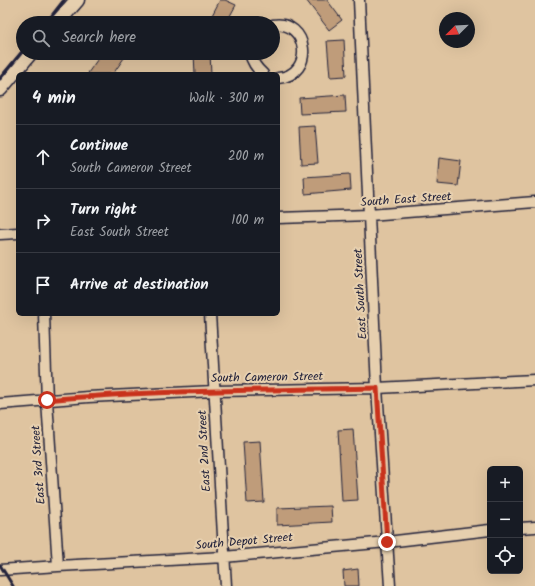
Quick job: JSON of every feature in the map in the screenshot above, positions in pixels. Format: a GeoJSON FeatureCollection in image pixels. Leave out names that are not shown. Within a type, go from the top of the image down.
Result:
{"type":"FeatureCollection","features":[{"type":"Feature","properties":{"kind":"street"},"geometry":{"type":"LineString","coordinates":[[63,16],[77,0]]}},
{"type":"Feature","properties":{"kind":"street","name":"East South Street"},"geometry":{"type":"LineString","coordinates":[[359,0],[377,388],[390,586]]}},
{"type":"Feature","properties":{"kind":"street"},"geometry":{"type":"LineString","coordinates":[[280,25],[285,25],[299,36],[303,45],[304,54],[301,63],[296,70],[289,75],[280,77]]}},
{"type":"Feature","properties":{"kind":"street"},"geometry":{"type":"LineString","coordinates":[[0,89],[24,60]]}},
{"type":"Feature","properties":{"kind":"street"},"geometry":{"type":"LineString","coordinates":[[252,60],[256,68],[261,72]]}},
{"type":"Feature","properties":{"kind":"street","name":"South East Street"},"geometry":{"type":"LineString","coordinates":[[280,218],[369,215],[535,202]]}},
{"type":"Feature","properties":{"kind":"street"},"geometry":{"type":"LineString","coordinates":[[0,234],[16,233]]}},
{"type":"Feature","properties":{"kind":"street","name":"East 3rd Street"},"geometry":{"type":"LineString","coordinates":[[44,316],[47,400],[58,566]]}},
{"type":"Feature","properties":{"kind":"street","name":"East 2nd Street"},"geometry":{"type":"LineString","coordinates":[[210,316],[226,586]]}},
{"type":"Feature","properties":{"kind":"street","name":"South Cameron Street"},"geometry":{"type":"LineString","coordinates":[[0,404],[88,397],[214,391],[377,388],[535,380]]}},
{"type":"Feature","properties":{"kind":"street"},"geometry":{"type":"LineString","coordinates":[[523,528],[535,527]]}},
{"type":"Feature","properties":{"kind":"street","name":"South Depot Street"},"geometry":{"type":"LineString","coordinates":[[0,570],[224,557],[387,542],[487,530]]}},
{"type":"Feature","properties":{"kind":"building"},"geometry":{"type":"Polygon","coordinates":[[[220,0],[225,0],[236,5],[230,16],[212,16],[220,0]]]}},
{"type":"Feature","properties":{"kind":"building"},"geometry":{"type":"Polygon","coordinates":[[[306,0],[327,0],[342,20],[329,30],[306,0]]]}},
{"type":"Feature","properties":{"kind":"building"},"geometry":{"type":"Polygon","coordinates":[[[344,40],[346,76],[330,77],[327,41],[344,40]]]}},
{"type":"Feature","properties":{"kind":"building"},"geometry":{"type":"Polygon","coordinates":[[[97,60],[123,60],[114,72],[89,72],[97,60]]]}},
{"type":"Feature","properties":{"kind":"building"},"geometry":{"type":"Polygon","coordinates":[[[194,60],[210,60],[211,72],[195,72],[194,60]]]}},
{"type":"Feature","properties":{"kind":"building"},"geometry":{"type":"Polygon","coordinates":[[[345,95],[346,112],[300,114],[299,98],[345,95]]]}},
{"type":"Feature","properties":{"kind":"building"},"geometry":{"type":"Polygon","coordinates":[[[315,126],[318,163],[301,164],[299,127],[315,126]]]}},
{"type":"Feature","properties":{"kind":"building"},"geometry":{"type":"Polygon","coordinates":[[[439,158],[461,161],[458,186],[437,184],[439,158]]]}},
{"type":"Feature","properties":{"kind":"building"},"geometry":{"type":"Polygon","coordinates":[[[350,174],[351,190],[305,194],[304,177],[350,174]]]}},
{"type":"Feature","properties":{"kind":"building"},"geometry":{"type":"Polygon","coordinates":[[[353,429],[358,500],[342,501],[338,430],[353,429]]]}},
{"type":"Feature","properties":{"kind":"building"},"geometry":{"type":"Polygon","coordinates":[[[260,441],[264,502],[247,503],[243,442],[260,441]]]}},
{"type":"Feature","properties":{"kind":"building"},"geometry":{"type":"Polygon","coordinates":[[[331,506],[332,522],[277,525],[277,508],[331,506]]]}},
{"type":"Feature","properties":{"kind":"building"},"geometry":{"type":"Polygon","coordinates":[[[358,569],[359,586],[344,586],[343,571],[358,569]]]}},
{"type":"Feature","properties":{"kind":"railway"},"geometry":{"type":"LineString","coordinates":[[51,16],[64,0]]}},
{"type":"Feature","properties":{"kind":"railway"},"geometry":{"type":"LineString","coordinates":[[0,79],[16,60]]}},
{"type":"Feature","properties":{"kind":"railway"},"geometry":{"type":"LineString","coordinates":[[0,565],[13,586]]}},
{"type":"Feature","properties":{"kind":"route"},"geometry":{"type":"LineString","coordinates":[[47,400],[214,391],[377,388],[387,542]]}}]}
